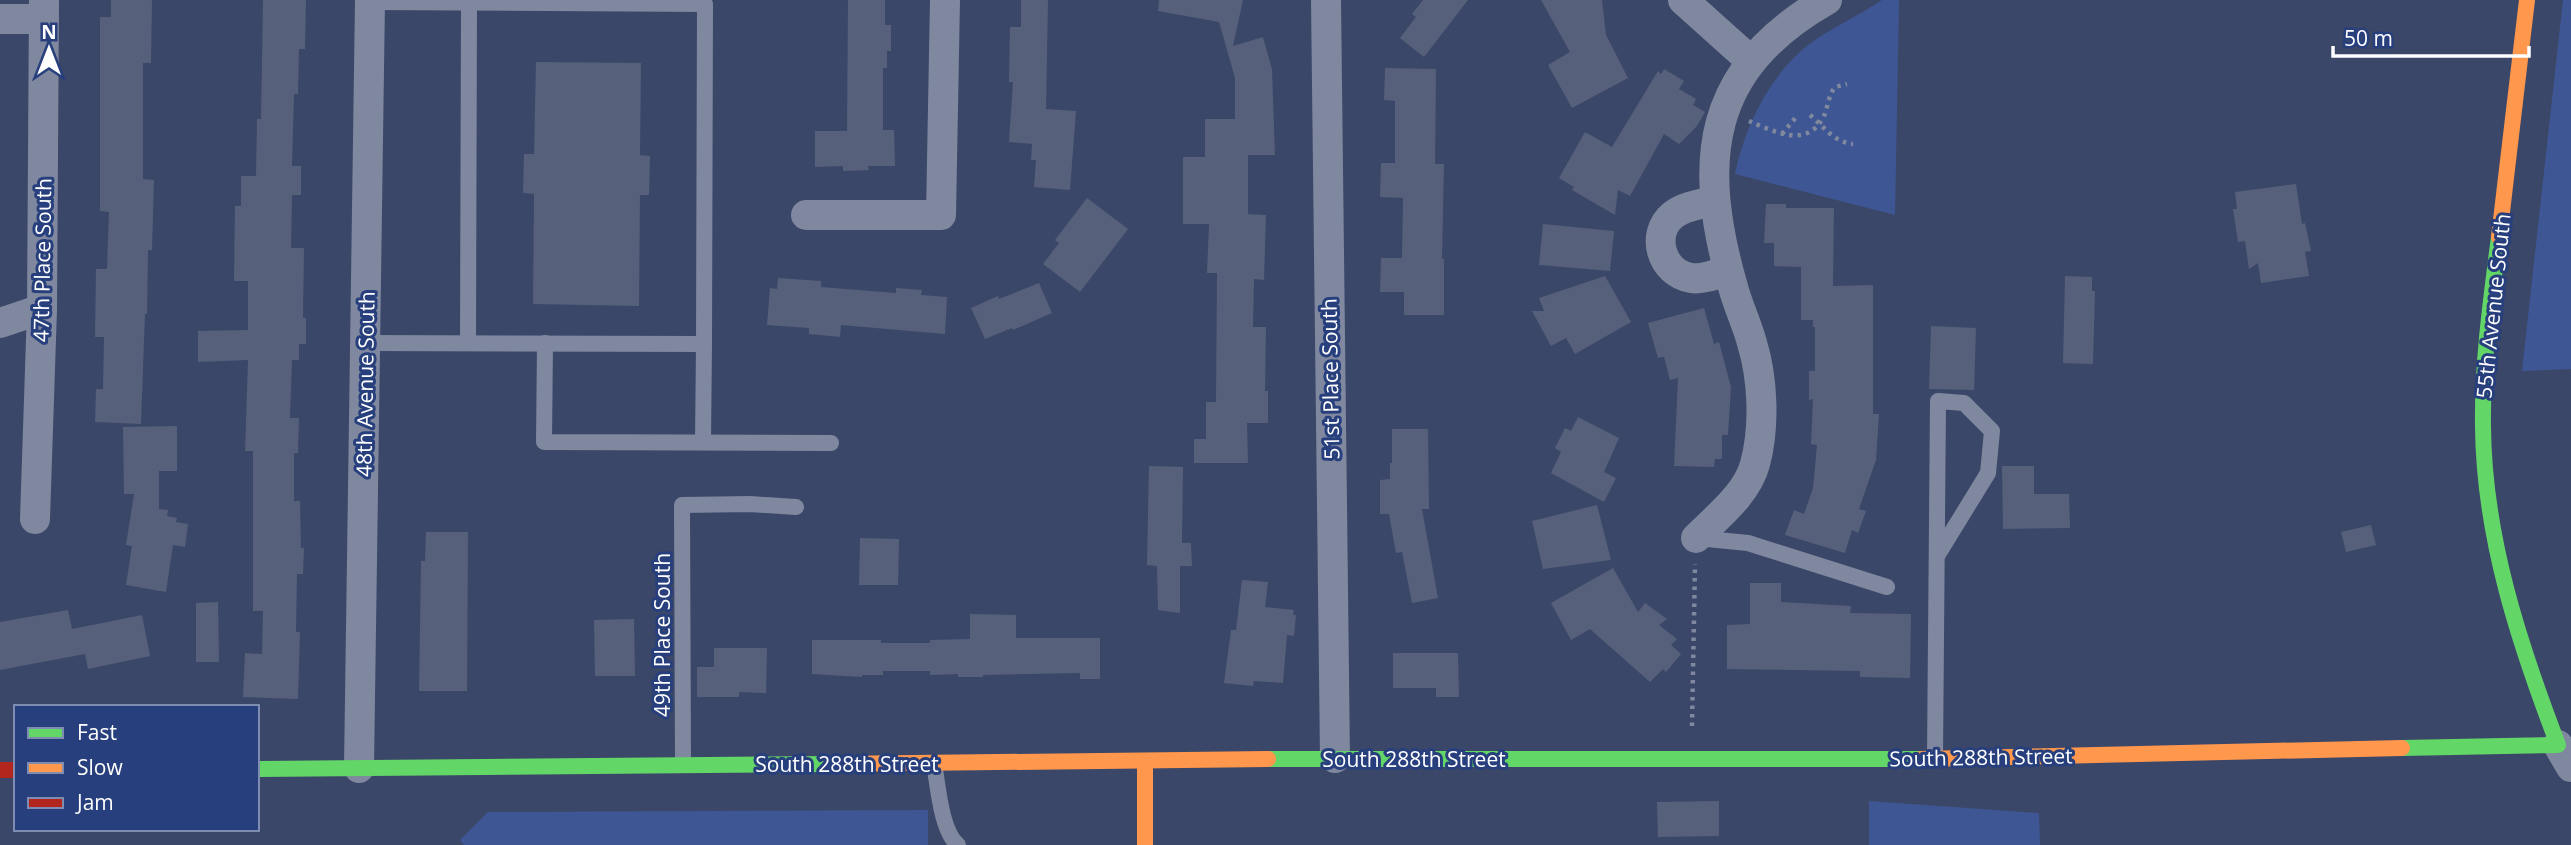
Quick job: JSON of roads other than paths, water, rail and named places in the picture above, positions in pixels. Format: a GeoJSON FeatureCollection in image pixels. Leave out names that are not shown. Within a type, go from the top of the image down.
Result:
{"type":"FeatureCollection","features":[{"type":"Feature","properties":{"kind":"street"},"geometry":{"type":"LineString","coordinates":[[806,215],[941,215],[945,0]]}},
{"type":"Feature","properties":{"kind":"street","name":"51st Place South"},"geometry":{"type":"LineString","coordinates":[[1326,0],[1335,758]]}},
{"type":"Feature","properties":{"kind":"street"},"geometry":{"type":"LineString","coordinates":[[1683,0],[1751,61]]}},
{"type":"Feature","properties":{"kind":"street"},"geometry":{"type":"LineString","coordinates":[[1696,538],[1735,499],[1755,466],[1759,432],[1761,388],[1753,344],[1720,239],[1714,201],[1714,148],[1729,98],[1751,61],[1775,35],[1802,14],[1828,0]]}},
{"type":"Feature","properties":{"kind":"street","name":"55th Avenue South"},"geometry":{"type":"LineString","coordinates":[[2527,0],[2513,139],[2488,319],[2483,422],[2487,488],[2508,603],[2533,681],[2566,752]]}},
{"type":"Feature","properties":{"kind":"street","name":"48th Avenue South"},"geometry":{"type":"LineString","coordinates":[[359,768],[370,1]]}},
{"type":"Feature","properties":{"kind":"street"},"geometry":{"type":"LineString","coordinates":[[0,19],[44,10]]}},
{"type":"Feature","properties":{"kind":"street","name":"47th Place South"},"geometry":{"type":"LineString","coordinates":[[35,519],[41,309],[44,10]]}},
{"type":"Feature","properties":{"kind":"street"},"geometry":{"type":"LineString","coordinates":[[1714,201],[1674,214],[1664,225],[1660,238],[1661,252],[1673,269],[1692,278],[1728,270]]}},
{"type":"Feature","properties":{"kind":"street"},"geometry":{"type":"LineString","coordinates":[[0,323],[41,309]]}},
{"type":"Feature","properties":{"kind":"street","name":"South 288th Street"},"geometry":{"type":"LineString","coordinates":[[259,769],[1335,758],[1935,758],[2566,752]]}},
{"type":"Feature","properties":{"kind":"street"},"geometry":{"type":"LineString","coordinates":[[1145,762],[1145,845]]}},
{"type":"Feature","properties":{"kind":"lane"},"geometry":{"type":"LineString","coordinates":[[370,1],[705,4],[703,442]]}},
{"type":"Feature","properties":{"kind":"lane"},"geometry":{"type":"LineString","coordinates":[[468,343],[469,3]]}},
{"type":"Feature","properties":{"kind":"lane"},"geometry":{"type":"LineString","coordinates":[[365,343],[704,344]]}},
{"type":"Feature","properties":{"kind":"lane"},"geometry":{"type":"LineString","coordinates":[[545,343],[544,442],[831,443]]}},
{"type":"Feature","properties":{"kind":"lane"},"geometry":{"type":"LineString","coordinates":[[1935,758],[1938,401],[1964,403],[1992,431],[1988,474],[1937,556]]}},
{"type":"Feature","properties":{"kind":"lane","name":"49th Place South"},"geometry":{"type":"LineString","coordinates":[[683,765],[682,505],[750,504],[796,507]]}},
{"type":"Feature","properties":{"kind":"lane"},"geometry":{"type":"LineString","coordinates":[[1696,538],[1748,543],[1887,587]]}},
{"type":"Feature","properties":{"kind":"lane"},"geometry":{"type":"LineString","coordinates":[[934,764],[947,828],[951,839],[958,845]]}}]}
